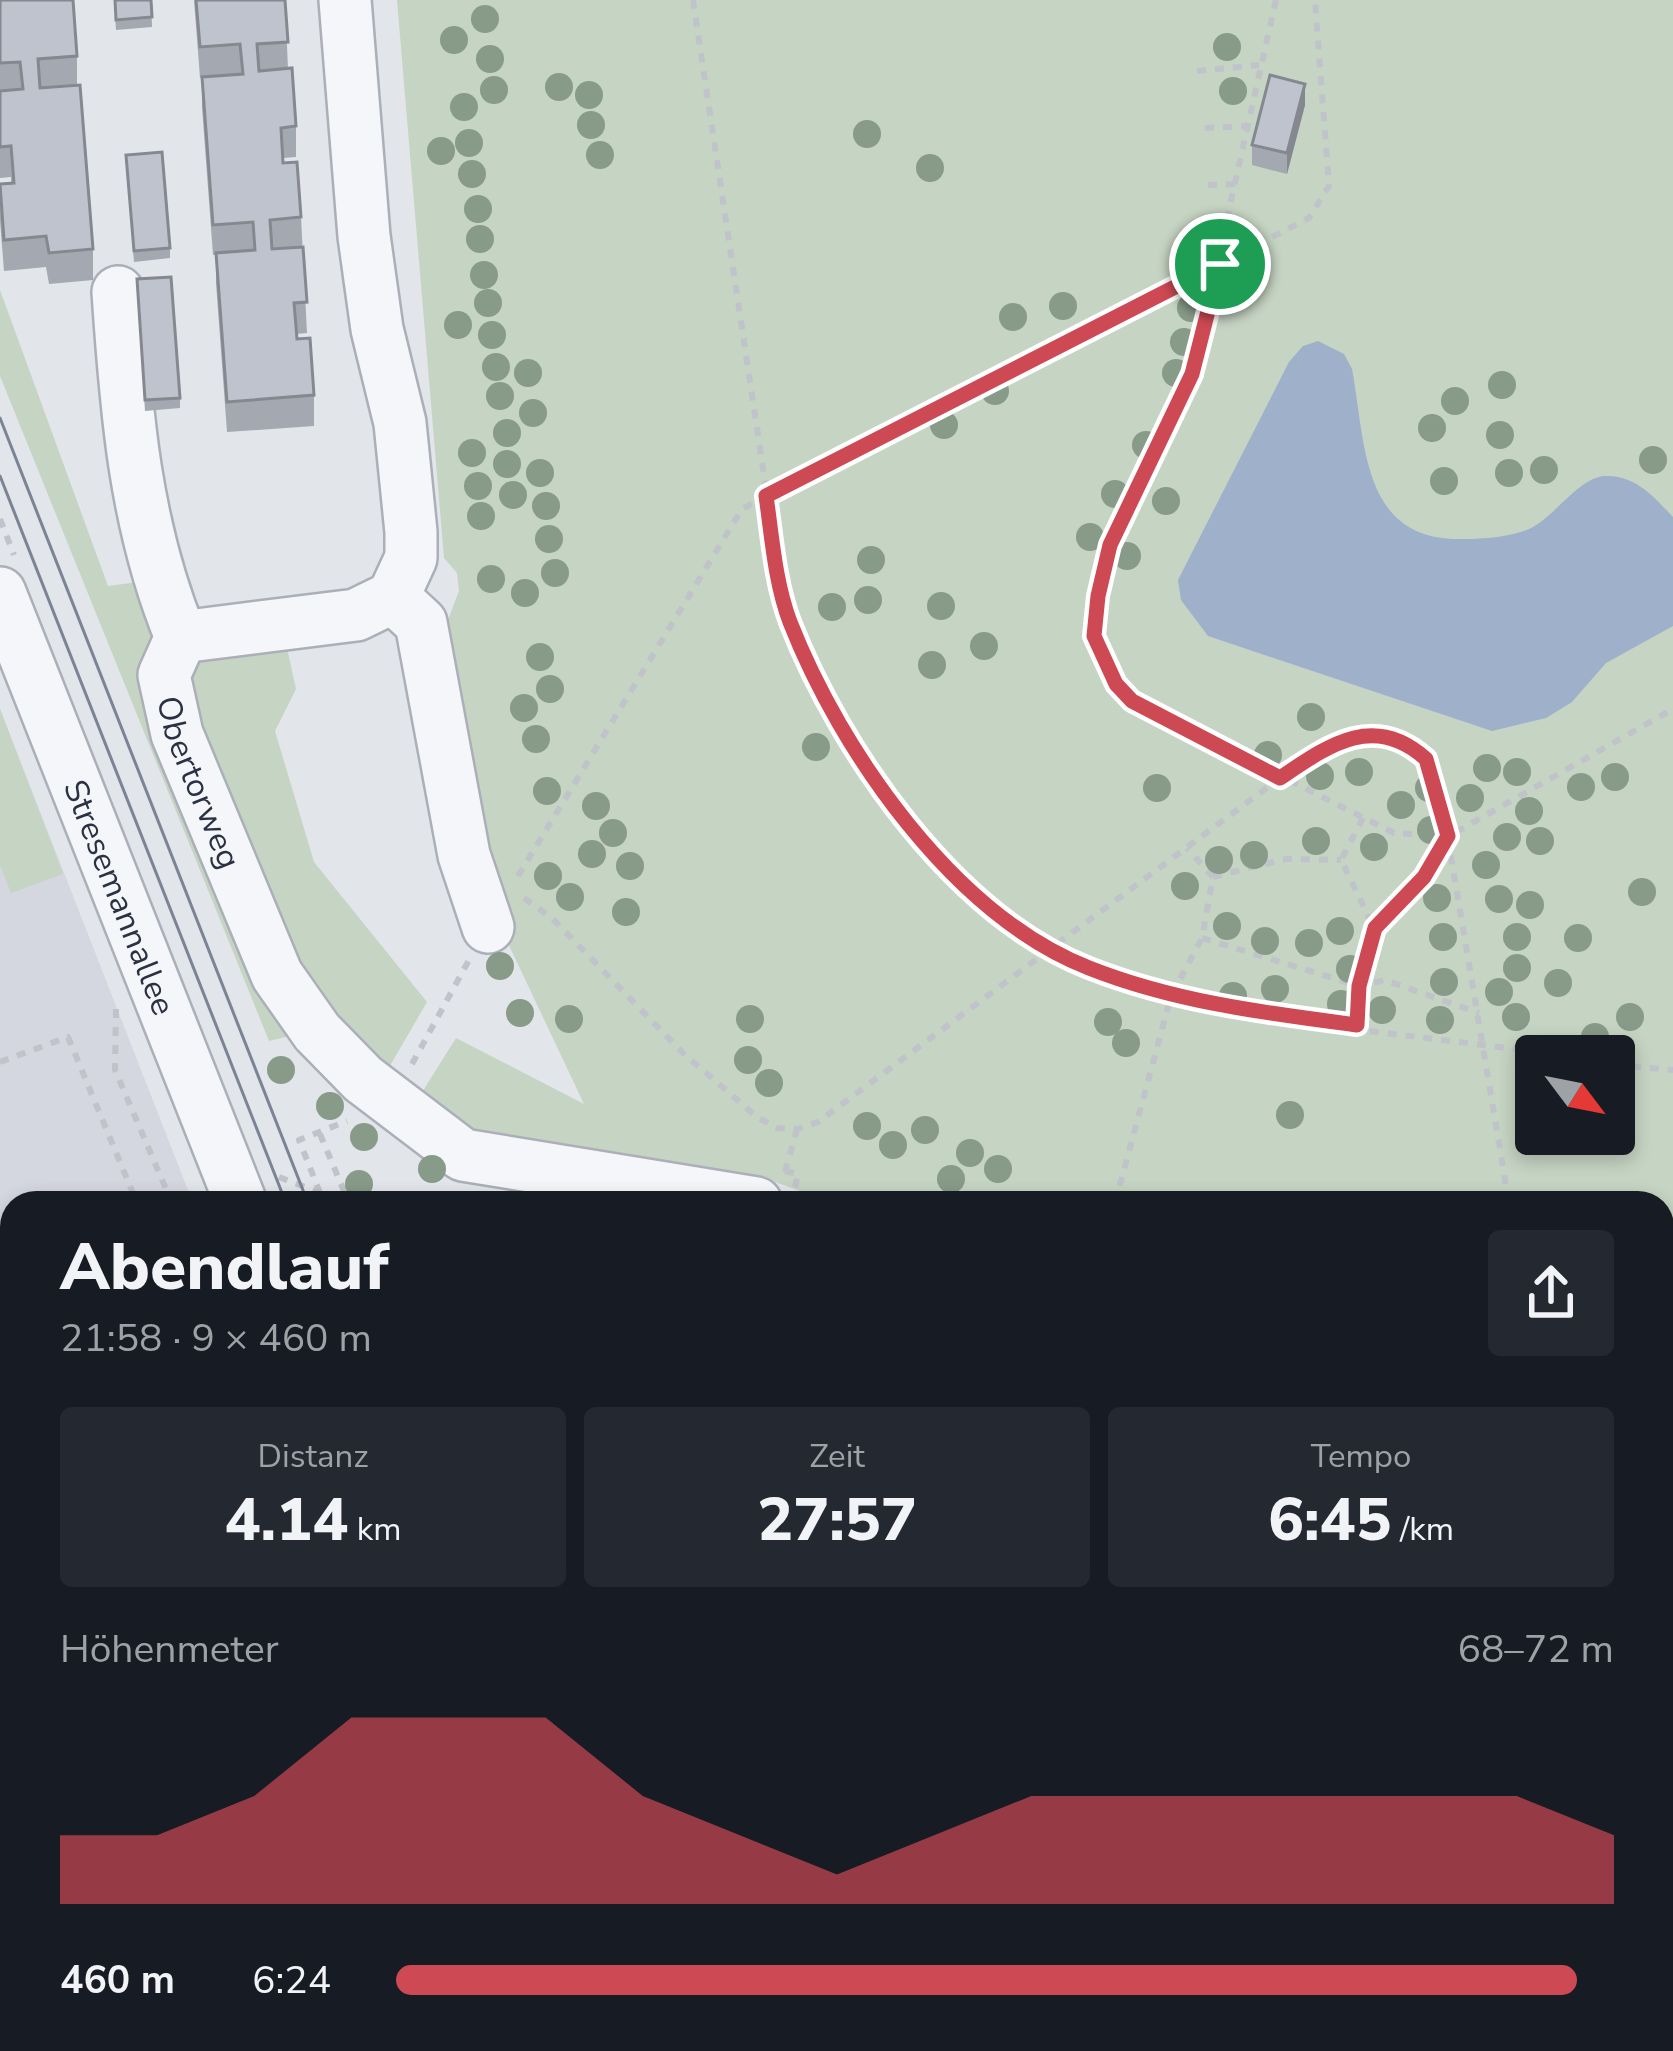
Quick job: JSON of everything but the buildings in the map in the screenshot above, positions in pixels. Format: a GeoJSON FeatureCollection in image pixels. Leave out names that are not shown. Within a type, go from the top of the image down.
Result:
{"type":"FeatureCollection","features":[{"type":"Feature","properties":{"kind":"street"},"geometry":{"type":"LineString","coordinates":[[118,292],[128,441],[158,581],[181,637],[356,615],[393,597],[411,558],[411,532],[400,423],[377,329],[364,236],[345,0]]}},
{"type":"Feature","properties":{"kind":"street","name":"Stresemannallee"},"geometry":{"type":"LineString","coordinates":[[0,592],[258,1189]]}},
{"type":"Feature","properties":{"kind":"street"},"geometry":{"type":"LineString","coordinates":[[393,597],[422,623],[459,834],[488,927]]}},
{"type":"Feature","properties":{"kind":"street","name":"Obertorweg"},"geometry":{"type":"LineString","coordinates":[[181,637],[164,675],[169,711],[277,975],[317,1032],[390,1103],[464,1155],[753,1191]]}},
{"type":"Feature","properties":{"kind":"path"},"geometry":{"type":"LineString","coordinates":[[693,0],[766,496],[790,621],[853,745],[925,843],[979,896],[1049,949],[1171,996],[1515,1048]]}},
{"type":"Feature","properties":{"kind":"path"},"geometry":{"type":"LineString","coordinates":[[1276,0],[1192,374],[1110,545],[1094,636],[1109,672],[1132,701],[1394,833],[1448,836]]}},
{"type":"Feature","properties":{"kind":"path"},"geometry":{"type":"LineString","coordinates":[[1315,0],[1329,186],[1309,218],[742,509],[510,890],[552,919],[610,984],[757,1117],[777,1128],[797,1129],[818,1122],[1280,778],[1345,738],[1384,734],[1426,759],[1448,836],[1507,1191]]}},
{"type":"Feature","properties":{"kind":"path"},"geometry":{"type":"LineString","coordinates":[[1196,71],[1259,65]]}},
{"type":"Feature","properties":{"kind":"path"},"geometry":{"type":"LineString","coordinates":[[1205,128],[1247,127]]}},
{"type":"Feature","properties":{"kind":"path"},"geometry":{"type":"LineString","coordinates":[[1208,185],[1237,184]]}},
{"type":"Feature","properties":{"kind":"path"},"geometry":{"type":"LineString","coordinates":[[1357,1025],[1359,986],[1375,928],[1424,877],[1448,836],[1673,709]]}},
{"type":"Feature","properties":{"kind":"path"},"geometry":{"type":"LineString","coordinates":[[1342,860],[1363,818]]}},
{"type":"Feature","properties":{"kind":"path"},"geometry":{"type":"LineString","coordinates":[[1186,847],[1213,877]]}},
{"type":"Feature","properties":{"kind":"path"},"geometry":{"type":"LineString","coordinates":[[1213,877],[1286,859],[1342,860]]}},
{"type":"Feature","properties":{"kind":"path"},"geometry":{"type":"LineString","coordinates":[[1342,860],[1375,928]]}},
{"type":"Feature","properties":{"kind":"path"},"geometry":{"type":"LineString","coordinates":[[1118,1191],[1171,996],[1202,938],[1213,877]]}},
{"type":"Feature","properties":{"kind":"path"},"geometry":{"type":"LineString","coordinates":[[390,1103],[488,927]]}},
{"type":"Feature","properties":{"kind":"path"},"geometry":{"type":"LineString","coordinates":[[1202,938],[1359,986],[1384,980],[1479,1013]]}},
{"type":"Feature","properties":{"kind":"path"},"geometry":{"type":"LineString","coordinates":[[117,994],[115,1070],[167,1191]]}},
{"type":"Feature","properties":{"kind":"path"},"geometry":{"type":"LineString","coordinates":[[0,1062],[68,1037],[131,1191]]}},
{"type":"Feature","properties":{"kind":"path"},"geometry":{"type":"LineString","coordinates":[[1635,1067],[1673,1070]]}},
{"type":"Feature","properties":{"kind":"path"},"geometry":{"type":"LineString","coordinates":[[770,1191],[797,1129]]}},
{"type":"Feature","properties":{"kind":"path"},"geometry":{"type":"LineString","coordinates":[[319,1191],[299,1140],[320,1133],[344,1191]]}},
{"type":"Feature","properties":{"kind":"path"},"geometry":{"type":"LineString","coordinates":[[258,1189],[289,1191]]}},
{"type":"Feature","properties":{"kind":"shaded area"},"geometry":{"type":"Polygon","coordinates":[[[0,709],[188,1191],[0,1191],[0,709]]]}},
{"type":"Feature","properties":{"kind":"green space"},"geometry":{"type":"Polygon","coordinates":[[[397,0],[1673,0],[1673,1191],[800,1191],[767,1179],[762,1191],[755,1191],[498,1153],[416,1102],[456,1038],[584,1104],[506,939],[495,869],[440,641],[459,591],[457,573],[444,558],[397,0]]]}},
{"type":"Feature","properties":{"kind":"green space"},"geometry":{"type":"Polygon","coordinates":[[[0,290],[108,586],[146,581],[294,1035],[269,1041],[0,376],[0,290]]]}},
{"type":"Feature","properties":{"kind":"green space"},"geometry":{"type":"Polygon","coordinates":[[[285,639],[296,689],[275,731],[314,862],[427,1002],[384,1076],[287,969],[180,717],[178,652],[285,639]]]}},
{"type":"Feature","properties":{"kind":"green space"},"geometry":{"type":"Polygon","coordinates":[[[0,709],[63,874],[11,893],[0,865],[0,709]]]}},
{"type":"Feature","properties":{"kind":"water"},"geometry":{"type":"Polygon","coordinates":[[[1318,341],[1344,354],[1352,369],[1375,484],[1387,507],[1405,525],[1431,536],[1465,539],[1522,532],[1594,479],[1625,479],[1643,488],[1673,517],[1673,626],[1606,663],[1572,702],[1546,718],[1492,731],[1208,636],[1181,600],[1178,580],[1289,362],[1303,346],[1318,341]]]}},
{"type":"Feature","properties":{"kind":"tram line"},"geometry":{"type":"LineString","coordinates":[[0,418],[303,1191]]}},
{"type":"Feature","properties":{"kind":"tram line"},"geometry":{"type":"LineString","coordinates":[[0,476],[281,1191]]}},
{"type":"Feature","properties":{"kind":"route"},"geometry":{"type":"LineString","coordinates":[[1220,264],[1192,374],[1110,545],[1094,636],[1116,684],[1132,701],[1280,778],[1326,748],[1363,732],[1384,734],[1413,747],[1426,759],[1441,797],[1448,836],[1424,877],[1390,918],[1375,928],[1359,986],[1357,1025],[1171,996],[1086,968],[1006,918],[925,843],[896,808],[853,745],[816,677],[781,589],[766,496],[1220,264]]}}]}
